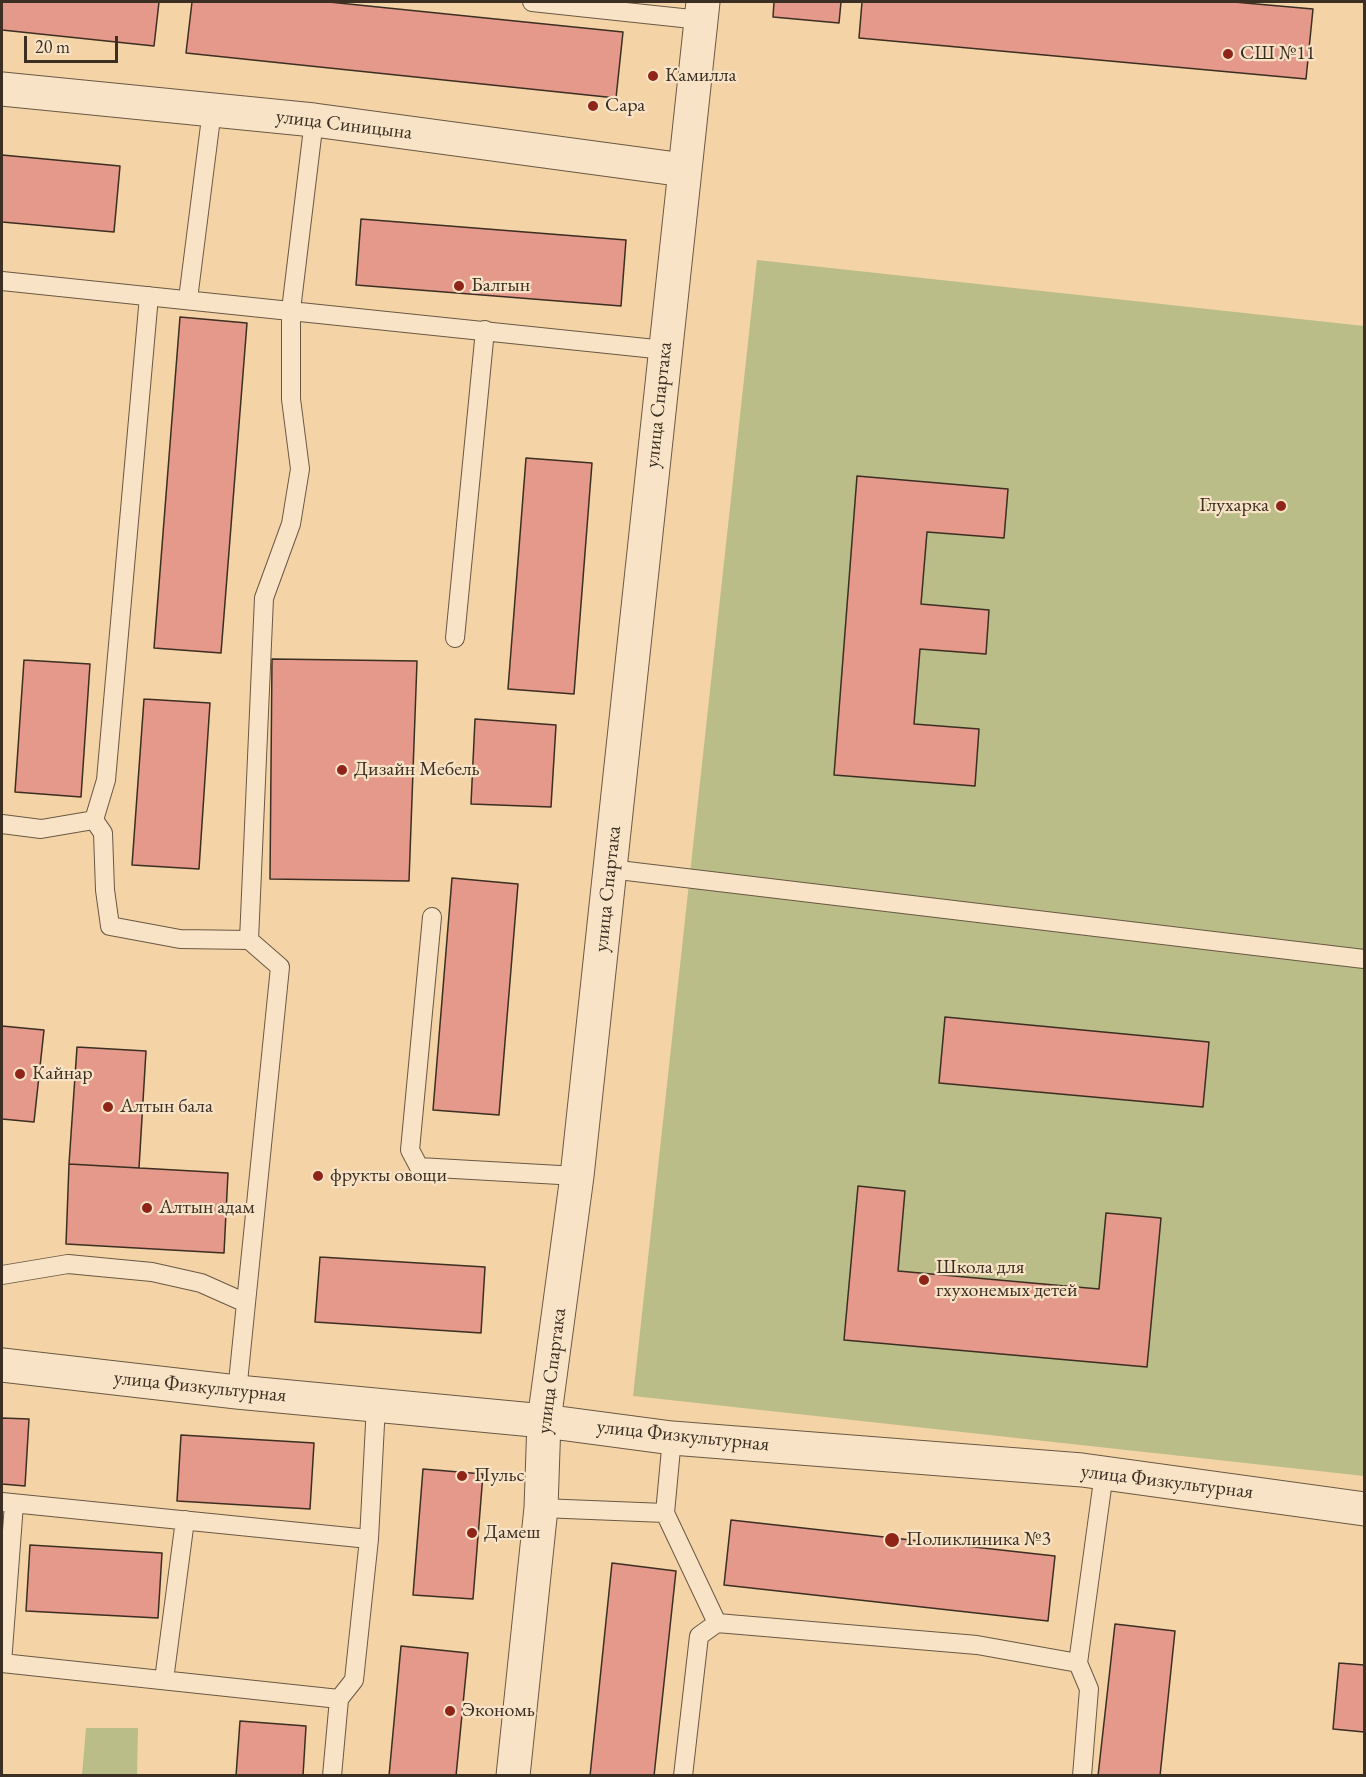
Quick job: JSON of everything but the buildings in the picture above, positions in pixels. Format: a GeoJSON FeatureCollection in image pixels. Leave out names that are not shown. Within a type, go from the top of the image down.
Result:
{"type":"FeatureCollection","features":[{"type":"Feature","properties":{"kind":"street","name":"улица Спартака"},"geometry":{"type":"LineString","coordinates":[[513,1776],[541,1508],[544,1421],[577,1176],[702,11]]}},
{"type":"Feature","properties":{"kind":"street","name":"улица Синицына"},"geometry":{"type":"LineString","coordinates":[[2,89],[315,120],[684,170]]}},
{"type":"Feature","properties":{"kind":"street","name":"улица Физкультурная"},"geometry":{"type":"LineString","coordinates":[[2,1365],[237,1392],[544,1421],[672,1438],[1104,1473],[1365,1509]]}},
{"type":"Feature","properties":{"kind":"lane"},"geometry":{"type":"LineString","coordinates":[[532,2],[702,11]]}},
{"type":"Feature","properties":{"kind":"lane"},"geometry":{"type":"LineString","coordinates":[[188,300],[212,110]]}},
{"type":"Feature","properties":{"kind":"lane"},"geometry":{"type":"LineString","coordinates":[[249,940],[264,598],[291,524],[300,469],[291,399],[291,310],[315,120]]}},
{"type":"Feature","properties":{"kind":"lane"},"geometry":{"type":"LineString","coordinates":[[2,281],[665,350]]}},
{"type":"Feature","properties":{"kind":"lane"},"geometry":{"type":"LineString","coordinates":[[94,820],[106,780],[149,296]]}},
{"type":"Feature","properties":{"kind":"lane"},"geometry":{"type":"LineString","coordinates":[[455,638],[485,330]]}},
{"type":"Feature","properties":{"kind":"lane"},"geometry":{"type":"LineString","coordinates":[[2,824],[41,829],[94,820]]}},
{"type":"Feature","properties":{"kind":"lane"},"geometry":{"type":"LineString","coordinates":[[94,820],[103,832],[105,890],[110,926],[180,939],[249,940],[280,967],[237,1392]]}},
{"type":"Feature","properties":{"kind":"lane"},"geometry":{"type":"LineString","coordinates":[[610,869],[1365,959]]}},
{"type":"Feature","properties":{"kind":"lane"},"geometry":{"type":"LineString","coordinates":[[432,917],[410,1150],[419,1167],[577,1176]]}},
{"type":"Feature","properties":{"kind":"lane"},"geometry":{"type":"LineString","coordinates":[[2,1275],[8,1272],[68,1264],[152,1272],[201,1283],[246,1303]]}},
{"type":"Feature","properties":{"kind":"lane"},"geometry":{"type":"LineString","coordinates":[[332,1776],[339,1699],[354,1680],[369,1539],[376,1404]]}},
{"type":"Feature","properties":{"kind":"lane"},"geometry":{"type":"LineString","coordinates":[[672,1438],[665,1513],[717,1623]]}},
{"type":"Feature","properties":{"kind":"lane"},"geometry":{"type":"LineString","coordinates":[[1082,1776],[1089,1689],[1078,1663],[1104,1473]]}},
{"type":"Feature","properties":{"kind":"lane"},"geometry":{"type":"LineString","coordinates":[[339,1699],[2,1663],[8,1503],[369,1539]]}},
{"type":"Feature","properties":{"kind":"lane"},"geometry":{"type":"LineString","coordinates":[[541,1508],[665,1513]]}},
{"type":"Feature","properties":{"kind":"lane"},"geometry":{"type":"LineString","coordinates":[[164,1680],[185,1520]]}},
{"type":"Feature","properties":{"kind":"lane"},"geometry":{"type":"LineString","coordinates":[[683,1776],[699,1636],[717,1623],[977,1645],[1078,1663]]}},
{"type":"Feature","properties":{"kind":"green space"},"geometry":{"type":"Polygon","coordinates":[[[757,260],[1364,326],[1364,1476],[633,1396],[757,260]]]}},
{"type":"Feature","properties":{"kind":"green space"},"geometry":{"type":"Polygon","coordinates":[[[86,1728],[138,1728],[137,1775],[82,1775],[86,1728]]]}},
{"type":"Feature","properties":{"kind":"place","name":"СШ №11"},"geometry":{"type":"Point","coordinates":[1228,54]}},
{"type":"Feature","properties":{"kind":"place","name":"Камилла"},"geometry":{"type":"Point","coordinates":[653,76]}},
{"type":"Feature","properties":{"kind":"place","name":"Сара"},"geometry":{"type":"Point","coordinates":[593,106]}},
{"type":"Feature","properties":{"kind":"place","name":"Балгын"},"geometry":{"type":"Point","coordinates":[459,286]}},
{"type":"Feature","properties":{"kind":"place","name":"Глухарка"},"geometry":{"type":"Point","coordinates":[1281,506]}},
{"type":"Feature","properties":{"kind":"place","name":"Дизайн Мебель"},"geometry":{"type":"Point","coordinates":[342,770]}},
{"type":"Feature","properties":{"kind":"place","name":"Кайнар"},"geometry":{"type":"Point","coordinates":[20,1074]}},
{"type":"Feature","properties":{"kind":"place","name":"Алтын бала"},"geometry":{"type":"Point","coordinates":[108,1107]}},
{"type":"Feature","properties":{"kind":"place","name":"фрукты овощи"},"geometry":{"type":"Point","coordinates":[318,1176]}},
{"type":"Feature","properties":{"kind":"place","name":"Алтын адам"},"geometry":{"type":"Point","coordinates":[147,1208]}},
{"type":"Feature","properties":{"kind":"place","name":"Школа для гхухонемых детей"},"geometry":{"type":"Point","coordinates":[924,1280]}},
{"type":"Feature","properties":{"kind":"place","name":"Пульс"},"geometry":{"type":"Point","coordinates":[462,1476]}},
{"type":"Feature","properties":{"kind":"place","name":"Дамеш"},"geometry":{"type":"Point","coordinates":[472,1533]}},
{"type":"Feature","properties":{"kind":"place","name":"Поликлиника №3"},"geometry":{"type":"Point","coordinates":[892,1540]}},
{"type":"Feature","properties":{"kind":"place","name":"Экономь"},"geometry":{"type":"Point","coordinates":[450,1711]}}]}
